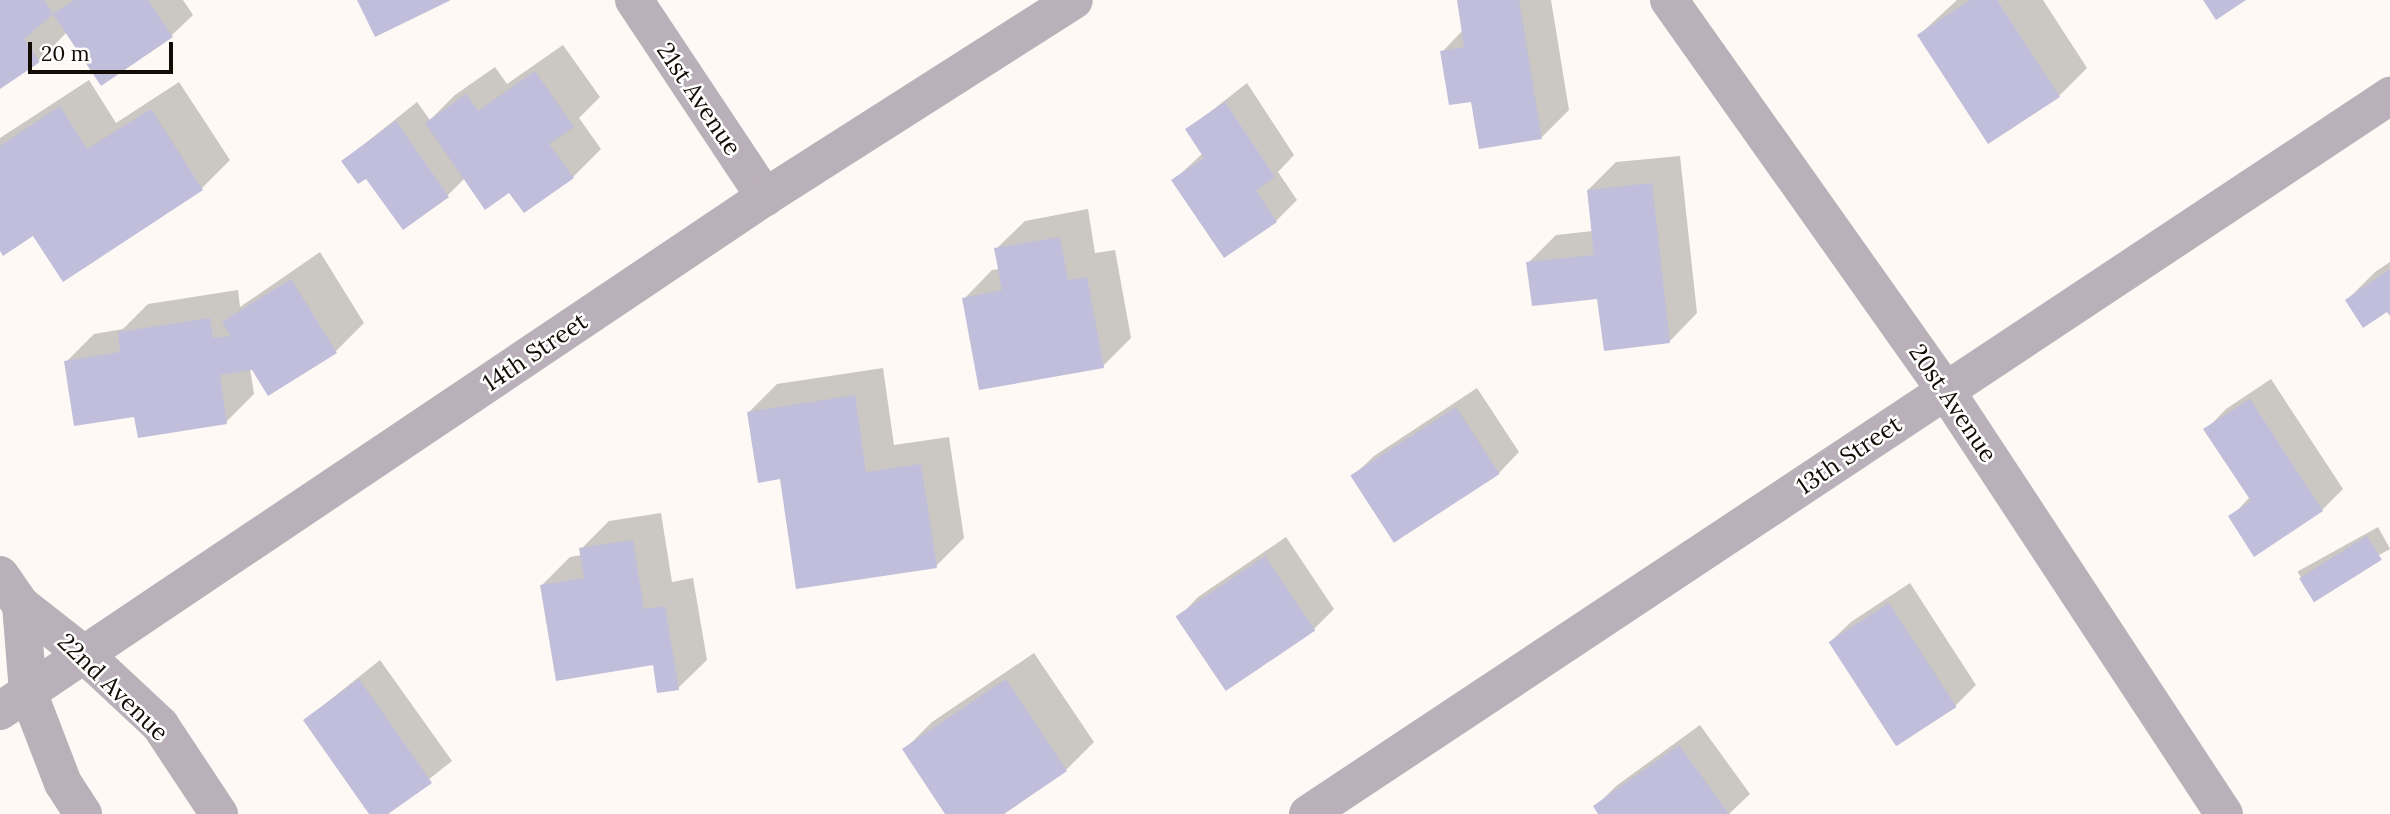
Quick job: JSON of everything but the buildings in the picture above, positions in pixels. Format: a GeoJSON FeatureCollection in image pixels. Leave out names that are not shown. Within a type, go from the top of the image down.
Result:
{"type":"FeatureCollection","features":[{"type":"Feature","properties":{"kind":"street","name":"21st Avenue"},"geometry":{"type":"LineString","coordinates":[[634,0],[765,197]]}},
{"type":"Feature","properties":{"kind":"street","name":"14th Street"},"geometry":{"type":"LineString","coordinates":[[14,702],[765,197],[1074,0]]}},
{"type":"Feature","properties":{"kind":"street","name":"20st Avenue"},"geometry":{"type":"LineString","coordinates":[[1669,0],[1946,391],[2224,814]]}},
{"type":"Feature","properties":{"kind":"street","name":"13th Street"},"geometry":{"type":"LineString","coordinates":[[1308,814],[2390,96]]}},
{"type":"Feature","properties":{"kind":"street","name":"22nd Avenue"},"geometry":{"type":"LineString","coordinates":[[11,590],[160,725],[219,814]]}},
{"type":"Feature","properties":{"kind":"street","name":"22nd Avenue"},"geometry":{"type":"LineString","coordinates":[[11,590],[14,702],[83,814]]}}]}
